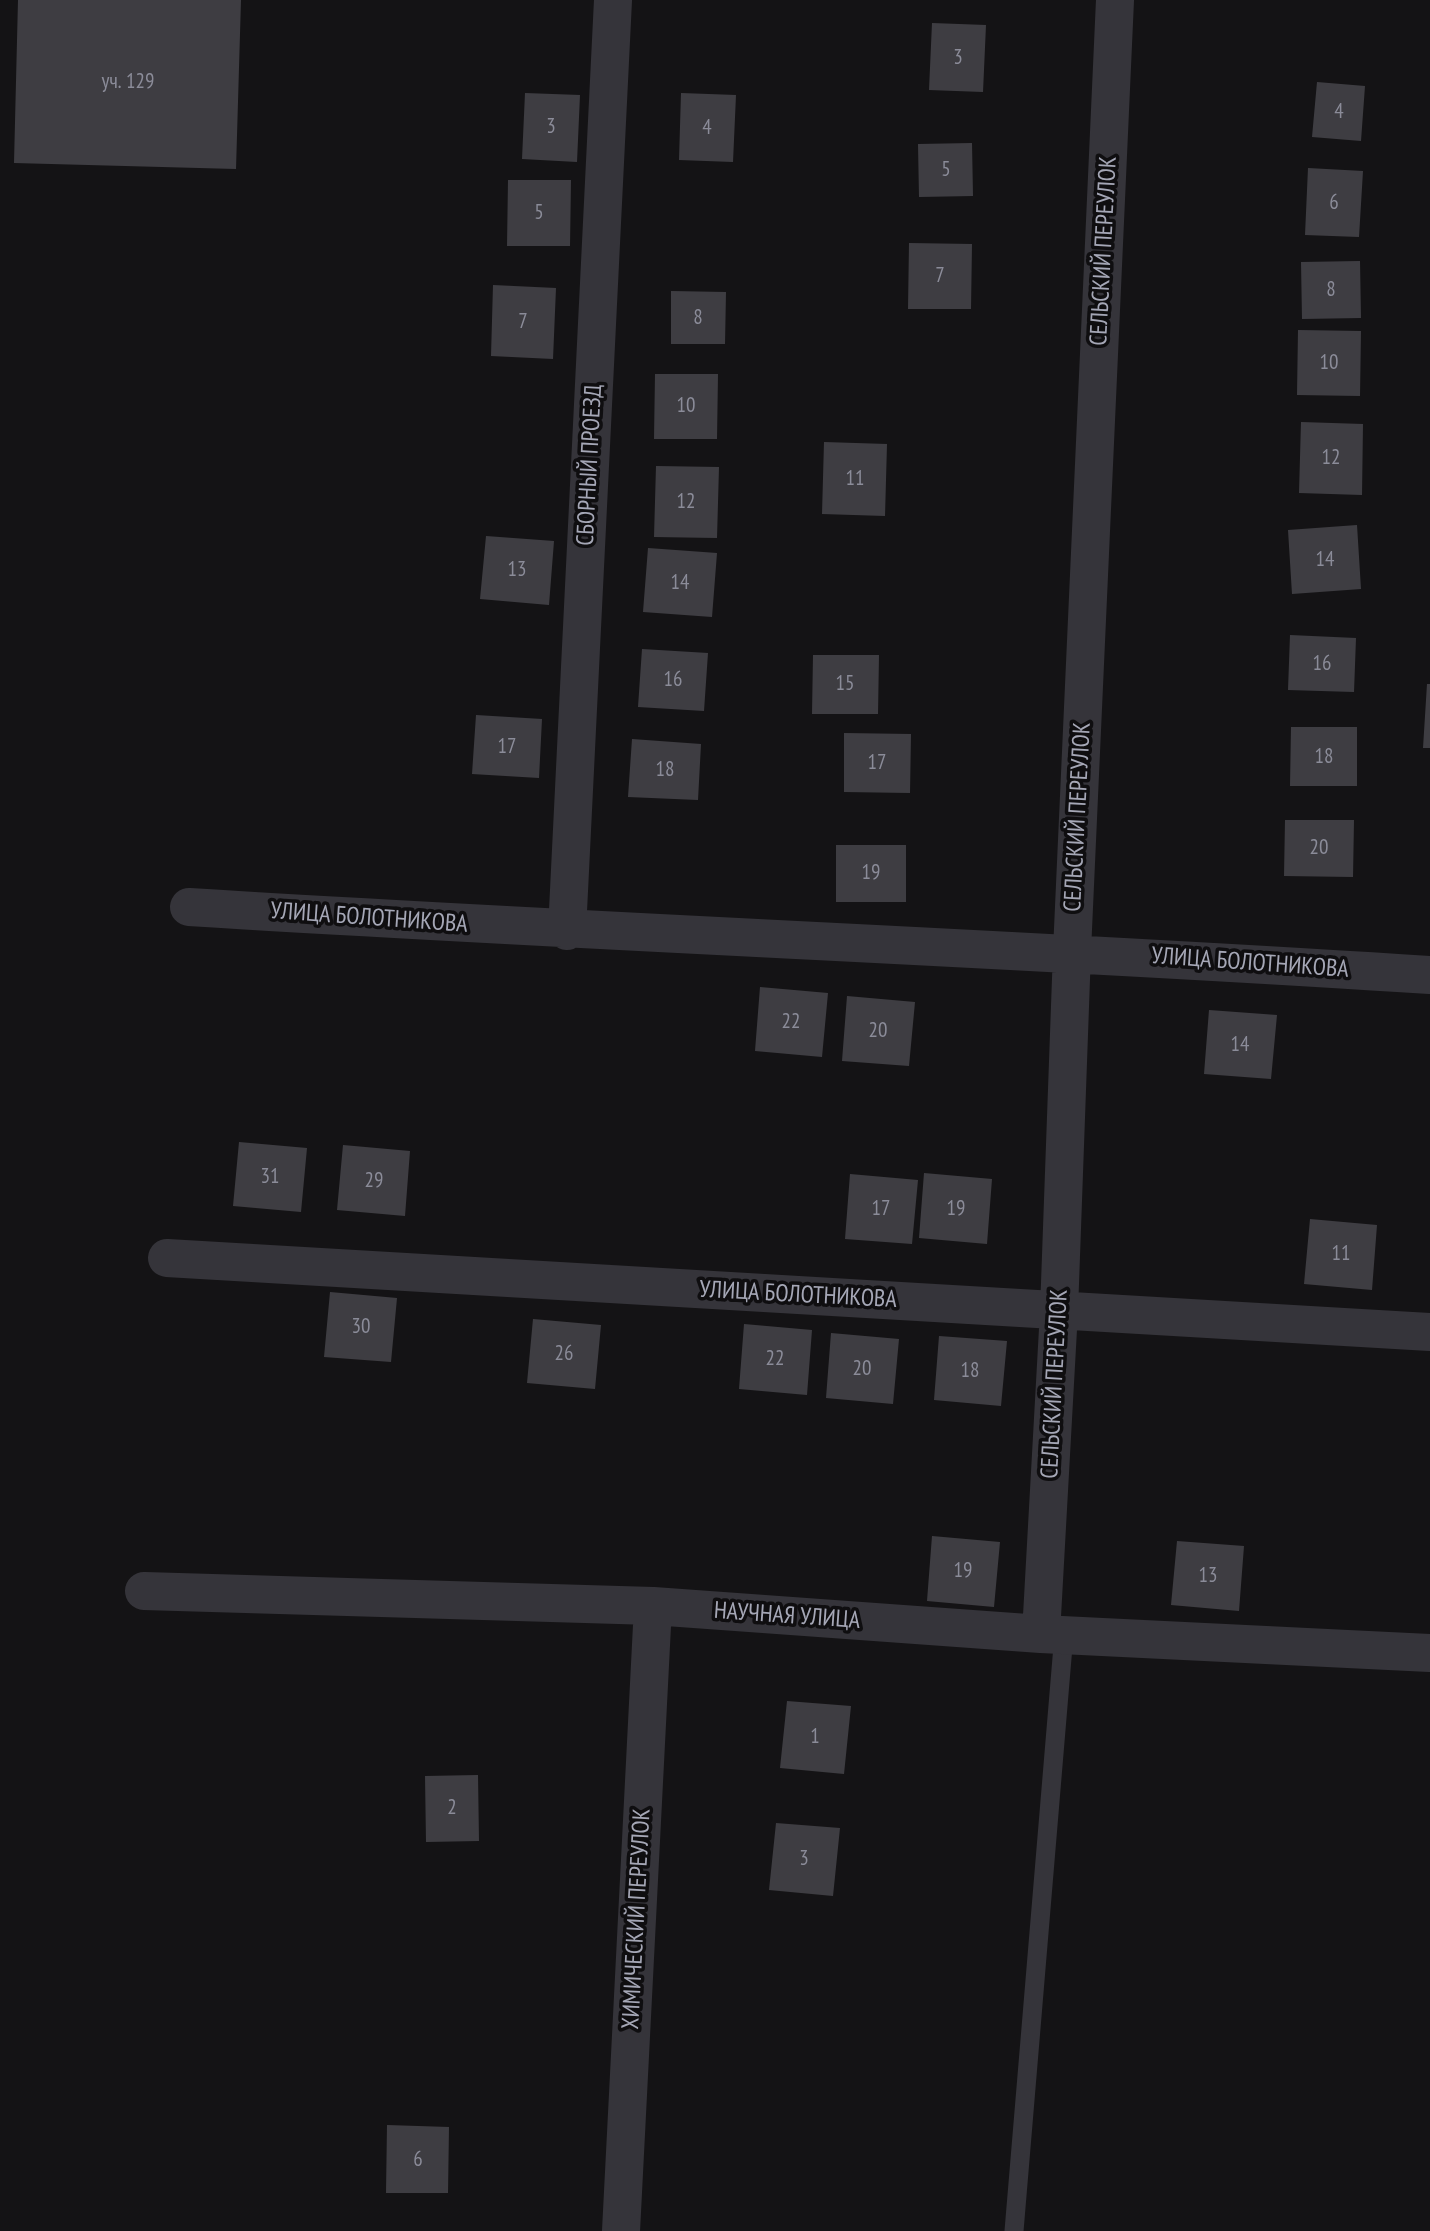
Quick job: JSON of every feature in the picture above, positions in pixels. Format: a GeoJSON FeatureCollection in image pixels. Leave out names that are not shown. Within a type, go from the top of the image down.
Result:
{"type":"FeatureCollection","features":[{"type":"Feature","properties":{"kind":"street","name":"СБОРНЫЙ ПРОЕЗД"},"geometry":{"type":"LineString","coordinates":[[567,931],[613,0]]}},
{"type":"Feature","properties":{"kind":"street","name":"СЕЛЬСКИЙ ПЕРЕУЛОК"},"geometry":{"type":"LineString","coordinates":[[1052,1634],[1059,1311],[1072,951],[1115,0]]}},
{"type":"Feature","properties":{"kind":"street","name":"УЛИЦА БОЛОТНИКОВА"},"geometry":{"type":"LineString","coordinates":[[189,907],[567,931],[1072,951],[1430,975]]}},
{"type":"Feature","properties":{"kind":"street","name":"УЛИЦА БОЛОТНИКОВА"},"geometry":{"type":"LineString","coordinates":[[167,1258],[1430,1332]]}},
{"type":"Feature","properties":{"kind":"street","name":"НАУЧНАЯ УЛИЦА"},"geometry":{"type":"LineString","coordinates":[[144,1591],[653,1606],[1052,1634],[1430,1653]]}},
{"type":"Feature","properties":{"kind":"street","name":"ХИМИЧЕСКИЙ ПЕРЕУЛОК"},"geometry":{"type":"LineString","coordinates":[[621,2231],[653,1606]]}},
{"type":"Feature","properties":{"kind":"lane"},"geometry":{"type":"LineString","coordinates":[[1014,2231],[1052,1634]]}},
{"type":"Feature","properties":{"kind":"building"},"geometry":{"type":"Polygon","coordinates":[[[18,0],[241,0],[236,169],[14,163],[18,0]]]}},
{"type":"Feature","properties":{"kind":"building"},"geometry":{"type":"Polygon","coordinates":[[[932,23],[986,25],[983,92],[929,90],[932,23]]]}},
{"type":"Feature","properties":{"kind":"building"},"geometry":{"type":"Polygon","coordinates":[[[1317,82],[1365,86],[1361,141],[1312,137],[1317,82]]]}},
{"type":"Feature","properties":{"kind":"building"},"geometry":{"type":"Polygon","coordinates":[[[525,93],[580,95],[577,162],[522,159],[525,93]]]}},
{"type":"Feature","properties":{"kind":"building"},"geometry":{"type":"Polygon","coordinates":[[[681,93],[736,95],[733,162],[679,160],[681,93]]]}},
{"type":"Feature","properties":{"kind":"building"},"geometry":{"type":"Polygon","coordinates":[[[972,143],[973,196],[919,197],[918,144],[972,143]]]}},
{"type":"Feature","properties":{"kind":"building"},"geometry":{"type":"Polygon","coordinates":[[[1308,168],[1363,171],[1359,237],[1305,235],[1308,168]]]}},
{"type":"Feature","properties":{"kind":"building"},"geometry":{"type":"Polygon","coordinates":[[[508,180],[571,180],[570,246],[507,246],[508,180]]]}},
{"type":"Feature","properties":{"kind":"building"},"geometry":{"type":"Polygon","coordinates":[[[909,243],[972,244],[971,309],[908,309],[909,243]]]}},
{"type":"Feature","properties":{"kind":"building"},"geometry":{"type":"Polygon","coordinates":[[[1360,261],[1361,318],[1302,319],[1301,262],[1360,261]]]}},
{"type":"Feature","properties":{"kind":"building"},"geometry":{"type":"Polygon","coordinates":[[[493,285],[556,288],[553,359],[491,356],[493,285]]]}},
{"type":"Feature","properties":{"kind":"building"},"geometry":{"type":"Polygon","coordinates":[[[671,291],[726,292],[725,344],[671,344],[671,291]]]}},
{"type":"Feature","properties":{"kind":"building"},"geometry":{"type":"Polygon","coordinates":[[[1298,330],[1361,331],[1360,396],[1297,395],[1298,330]]]}},
{"type":"Feature","properties":{"kind":"building"},"geometry":{"type":"Polygon","coordinates":[[[655,374],[718,374],[717,439],[654,439],[655,374]]]}},
{"type":"Feature","properties":{"kind":"building"},"geometry":{"type":"Polygon","coordinates":[[[1301,422],[1363,424],[1362,495],[1299,493],[1301,422]]]}},
{"type":"Feature","properties":{"kind":"building"},"geometry":{"type":"Polygon","coordinates":[[[824,442],[887,444],[885,516],[822,514],[824,442]]]}},
{"type":"Feature","properties":{"kind":"building"},"geometry":{"type":"Polygon","coordinates":[[[656,466],[719,467],[717,538],[654,537],[656,466]]]}},
{"type":"Feature","properties":{"kind":"building"},"geometry":{"type":"Polygon","coordinates":[[[1357,525],[1361,589],[1292,594],[1288,530],[1357,525]]]}},
{"type":"Feature","properties":{"kind":"building"},"geometry":{"type":"Polygon","coordinates":[[[486,536],[554,541],[549,605],[480,599],[486,536]]]}},
{"type":"Feature","properties":{"kind":"building"},"geometry":{"type":"Polygon","coordinates":[[[648,548],[717,553],[712,617],[643,612],[648,548]]]}},
{"type":"Feature","properties":{"kind":"building"},"geometry":{"type":"Polygon","coordinates":[[[1290,635],[1356,638],[1354,692],[1288,690],[1290,635]]]}},
{"type":"Feature","properties":{"kind":"building"},"geometry":{"type":"Polygon","coordinates":[[[642,649],[708,653],[704,711],[638,707],[642,649]]]}},
{"type":"Feature","properties":{"kind":"building"},"geometry":{"type":"Polygon","coordinates":[[[813,655],[879,655],[878,714],[812,714],[813,655]]]}},
{"type":"Feature","properties":{"kind":"building"},"geometry":{"type":"Polygon","coordinates":[[[1427,684],[1430,684],[1430,748],[1423,748],[1427,684]]]}},
{"type":"Feature","properties":{"kind":"building"},"geometry":{"type":"Polygon","coordinates":[[[476,715],[542,719],[539,778],[472,774],[476,715]]]}},
{"type":"Feature","properties":{"kind":"building"},"geometry":{"type":"Polygon","coordinates":[[[1291,727],[1357,727],[1357,786],[1290,786],[1291,727]]]}},
{"type":"Feature","properties":{"kind":"building"},"geometry":{"type":"Polygon","coordinates":[[[844,733],[911,734],[910,793],[844,792],[844,733]]]}},
{"type":"Feature","properties":{"kind":"building"},"geometry":{"type":"Polygon","coordinates":[[[632,739],[701,744],[698,800],[628,797],[632,739]]]}},
{"type":"Feature","properties":{"kind":"building"},"geometry":{"type":"Polygon","coordinates":[[[1285,820],[1354,820],[1353,877],[1284,876],[1285,820]]]}},
{"type":"Feature","properties":{"kind":"building"},"geometry":{"type":"Polygon","coordinates":[[[836,845],[906,845],[906,902],[836,902],[836,845]]]}},
{"type":"Feature","properties":{"kind":"building"},"geometry":{"type":"Polygon","coordinates":[[[760,987],[828,993],[822,1057],[755,1051],[760,987]]]}},
{"type":"Feature","properties":{"kind":"building"},"geometry":{"type":"Polygon","coordinates":[[[847,996],[915,1002],[909,1066],[842,1061],[847,996]]]}},
{"type":"Feature","properties":{"kind":"building"},"geometry":{"type":"Polygon","coordinates":[[[1209,1010],[1277,1015],[1271,1079],[1204,1074],[1209,1010]]]}},
{"type":"Feature","properties":{"kind":"building"},"geometry":{"type":"Polygon","coordinates":[[[239,1142],[307,1148],[301,1212],[233,1206],[239,1142]]]}},
{"type":"Feature","properties":{"kind":"building"},"geometry":{"type":"Polygon","coordinates":[[[343,1145],[410,1151],[405,1216],[337,1210],[343,1145]]]}},
{"type":"Feature","properties":{"kind":"building"},"geometry":{"type":"Polygon","coordinates":[[[924,1173],[992,1179],[987,1244],[919,1238],[924,1173]]]}},
{"type":"Feature","properties":{"kind":"building"},"geometry":{"type":"Polygon","coordinates":[[[850,1174],[918,1180],[912,1244],[845,1239],[850,1174]]]}},
{"type":"Feature","properties":{"kind":"building"},"geometry":{"type":"Polygon","coordinates":[[[1310,1219],[1377,1225],[1372,1290],[1304,1284],[1310,1219]]]}},
{"type":"Feature","properties":{"kind":"building"},"geometry":{"type":"Polygon","coordinates":[[[330,1292],[397,1298],[391,1362],[324,1357],[330,1292]]]}},
{"type":"Feature","properties":{"kind":"building"},"geometry":{"type":"Polygon","coordinates":[[[533,1319],[601,1325],[595,1389],[527,1383],[533,1319]]]}},
{"type":"Feature","properties":{"kind":"building"},"geometry":{"type":"Polygon","coordinates":[[[744,1324],[812,1330],[807,1395],[739,1389],[744,1324]]]}},
{"type":"Feature","properties":{"kind":"building"},"geometry":{"type":"Polygon","coordinates":[[[831,1333],[899,1339],[893,1404],[826,1398],[831,1333]]]}},
{"type":"Feature","properties":{"kind":"building"},"geometry":{"type":"Polygon","coordinates":[[[939,1336],[1007,1341],[1001,1406],[934,1400],[939,1336]]]}},
{"type":"Feature","properties":{"kind":"building"},"geometry":{"type":"Polygon","coordinates":[[[932,1536],[1000,1542],[994,1607],[927,1601],[932,1536]]]}},
{"type":"Feature","properties":{"kind":"building"},"geometry":{"type":"Polygon","coordinates":[[[1177,1541],[1244,1546],[1239,1611],[1171,1605],[1177,1541]]]}},
{"type":"Feature","properties":{"kind":"building"},"geometry":{"type":"Polygon","coordinates":[[[787,1701],[851,1706],[844,1774],[780,1768],[787,1701]]]}},
{"type":"Feature","properties":{"kind":"building"},"geometry":{"type":"Polygon","coordinates":[[[478,1775],[479,1841],[426,1842],[425,1776],[478,1775]]]}},
{"type":"Feature","properties":{"kind":"building"},"geometry":{"type":"Polygon","coordinates":[[[776,1823],[840,1828],[833,1896],[769,1890],[776,1823]]]}},
{"type":"Feature","properties":{"kind":"building"},"geometry":{"type":"Polygon","coordinates":[[[387,2125],[449,2127],[448,2193],[386,2193],[387,2125]]]}}]}
